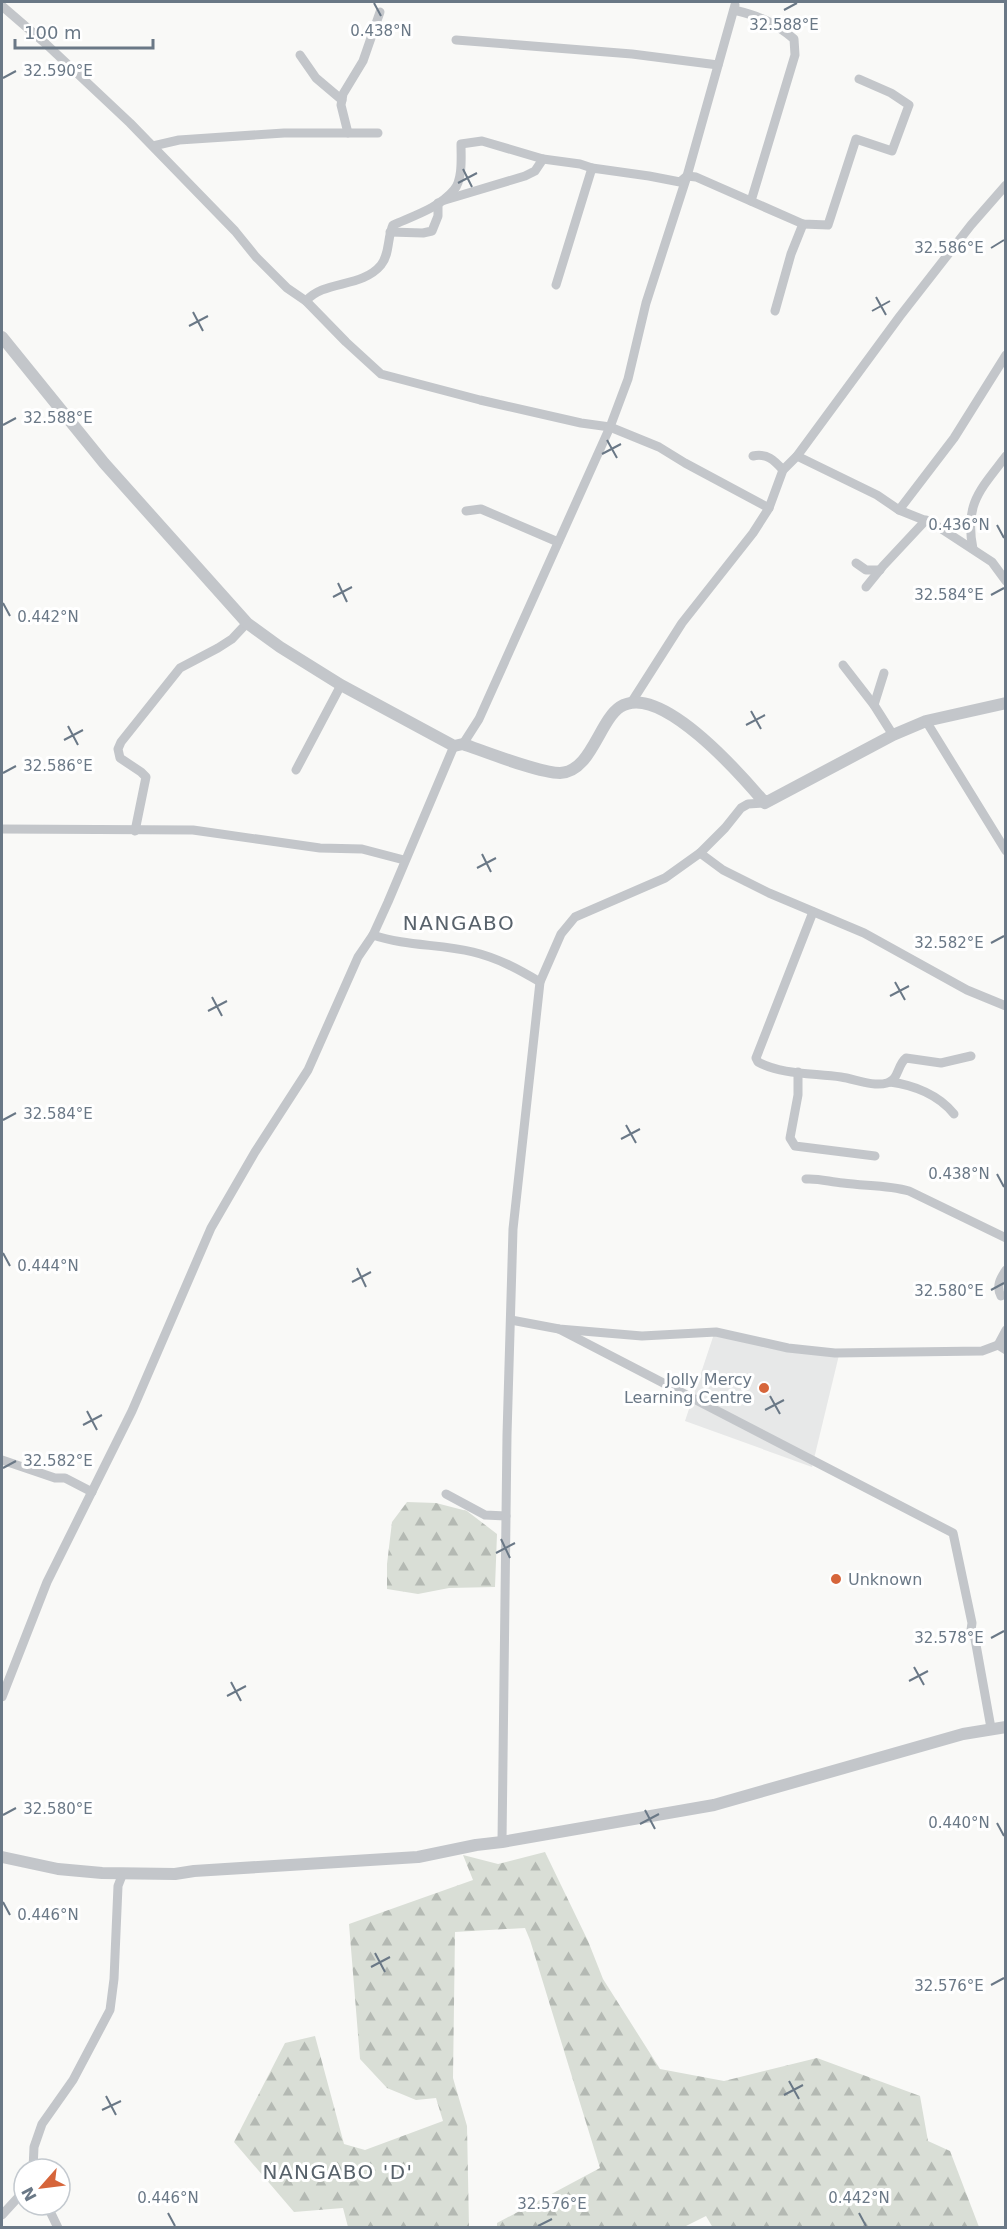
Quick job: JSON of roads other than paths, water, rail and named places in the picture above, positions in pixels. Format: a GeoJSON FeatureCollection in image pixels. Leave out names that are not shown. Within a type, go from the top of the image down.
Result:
{"type":"FeatureCollection","features":[{"type":"Feature","properties":{"kind":"street"},"geometry":{"type":"LineString","coordinates":[[2,6],[46,44],[153,146],[235,231],[256,257],[287,288],[306,301],[381,374],[480,400],[581,423],[610,427],[659,447],[769,507]]}},
{"type":"Feature","properties":{"kind":"street"},"geometry":{"type":"LineString","coordinates":[[2,1697],[47,1582],[132,1411],[211,1228],[255,1152],[308,1070],[358,957],[373,934],[458,745],[479,719],[610,427],[628,379],[646,303],[687,176],[735,8],[759,16],[780,27],[794,39],[795,55],[751,201]]}},
{"type":"Feature","properties":{"kind":"street"},"geometry":{"type":"LineString","coordinates":[[348,133],[341,105],[343,94],[363,61],[380,12]]}},
{"type":"Feature","properties":{"kind":"street"},"geometry":{"type":"LineString","coordinates":[[456,40],[632,54],[718,65]]}},
{"type":"Feature","properties":{"kind":"street"},"geometry":{"type":"LineString","coordinates":[[300,56],[316,78],[342,100]]}},
{"type":"Feature","properties":{"kind":"street"},"geometry":{"type":"LineString","coordinates":[[306,301],[312,295],[356,280],[380,266],[387,254],[393,225],[424,212],[455,189],[460,167],[461,144],[482,141],[543,159],[680,182],[687,176],[696,177],[803,224],[828,225],[856,139],[892,151],[909,105],[891,93],[859,79]]}},
{"type":"Feature","properties":{"kind":"street"},"geometry":{"type":"LineString","coordinates":[[153,146],[179,140],[284,134],[378,133]]}},
{"type":"Feature","properties":{"kind":"street"},"geometry":{"type":"LineString","coordinates":[[439,202],[525,176],[535,171],[543,159]]}},
{"type":"Feature","properties":{"kind":"street"},"geometry":{"type":"LineString","coordinates":[[556,285],[592,168]]}},
{"type":"Feature","properties":{"kind":"street"},"geometry":{"type":"LineString","coordinates":[[631,703],[682,623],[739,551],[769,507],[783,470],[797,456],[900,316],[1005,184]]}},
{"type":"Feature","properties":{"kind":"street"},"geometry":{"type":"LineString","coordinates":[[390,232],[432,231],[438,216],[439,202]]}},
{"type":"Feature","properties":{"kind":"street"},"geometry":{"type":"LineString","coordinates":[[775,311],[790,254],[803,224]]}},
{"type":"Feature","properties":{"kind":"street"},"geometry":{"type":"LineString","coordinates":[[2,337],[104,463],[247,623],[280,647],[341,685],[458,745],[560,773],[579,765],[620,707],[631,703],[653,705],[677,718],[728,760],[765,802]]}},
{"type":"Feature","properties":{"kind":"street"},"geometry":{"type":"LineString","coordinates":[[898,510],[954,438],[1005,355]]}},
{"type":"Feature","properties":{"kind":"street"},"geometry":{"type":"LineString","coordinates":[[753,456],[762,454],[773,459],[783,470]]}},
{"type":"Feature","properties":{"kind":"street"},"geometry":{"type":"LineString","coordinates":[[797,456],[877,495],[898,510],[926,520],[992,562],[1005,581]]}},
{"type":"Feature","properties":{"kind":"street"},"geometry":{"type":"LineString","coordinates":[[973,549],[969,529],[973,504],[984,484],[1005,456]]}},
{"type":"Feature","properties":{"kind":"street"},"geometry":{"type":"LineString","coordinates":[[466,511],[481,509],[558,542]]}},
{"type":"Feature","properties":{"kind":"street"},"geometry":{"type":"LineString","coordinates":[[866,587],[926,520]]}},
{"type":"Feature","properties":{"kind":"street"},"geometry":{"type":"LineString","coordinates":[[856,563],[866,570],[880,570]]}},
{"type":"Feature","properties":{"kind":"street"},"geometry":{"type":"LineString","coordinates":[[135,831],[146,777],[120,758],[118,749],[121,742],[180,668],[232,639],[247,623]]}},
{"type":"Feature","properties":{"kind":"street"},"geometry":{"type":"LineString","coordinates":[[843,665],[874,705],[893,735]]}},
{"type":"Feature","properties":{"kind":"street"},"geometry":{"type":"LineString","coordinates":[[874,705],[884,673]]}},
{"type":"Feature","properties":{"kind":"street"},"geometry":{"type":"LineString","coordinates":[[296,771],[341,685]]}},
{"type":"Feature","properties":{"kind":"street"},"geometry":{"type":"LineString","coordinates":[[502,1842],[506,1516],[513,1229],[540,982],[561,934],[575,917],[665,878],[700,853],[741,808],[748,804],[765,802],[893,735],[926,721],[1005,703]]}},
{"type":"Feature","properties":{"kind":"street"},"geometry":{"type":"LineString","coordinates":[[926,721],[1005,851]]}},
{"type":"Feature","properties":{"kind":"street"},"geometry":{"type":"LineString","coordinates":[[2,829],[192,830],[320,848],[362,849],[404,861]]}},
{"type":"Feature","properties":{"kind":"street"},"geometry":{"type":"LineString","coordinates":[[700,853],[723,870],[864,933],[953,983],[1005,1006]]}},
{"type":"Feature","properties":{"kind":"street"},"geometry":{"type":"LineString","coordinates":[[813,912],[756,1058],[758,1062],[766,1066],[798,1072],[878,1084],[890,1082],[914,1087],[946,1104],[954,1114]]}},
{"type":"Feature","properties":{"kind":"street"},"geometry":{"type":"LineString","coordinates":[[373,934],[394,941],[471,952],[493,958],[513,965],[540,982]]}},
{"type":"Feature","properties":{"kind":"street"},"geometry":{"type":"LineString","coordinates":[[890,1082],[906,1058],[941,1063],[970,1056]]}},
{"type":"Feature","properties":{"kind":"street"},"geometry":{"type":"LineString","coordinates":[[798,1072],[798,1095],[790,1138],[795,1146],[875,1156]]}},
{"type":"Feature","properties":{"kind":"street"},"geometry":{"type":"LineString","coordinates":[[806,1179],[818,1178],[843,1183],[895,1187],[909,1191],[1005,1238]]}},
{"type":"Feature","properties":{"kind":"street"},"geometry":{"type":"LineString","coordinates":[[1003,1300],[998,1287],[1005,1270]]}},
{"type":"Feature","properties":{"kind":"street"},"geometry":{"type":"LineString","coordinates":[[511,1320],[559,1329],[642,1336],[716,1332],[788,1348],[835,1353],[982,1351],[1002,1348],[1005,1330]]}},
{"type":"Feature","properties":{"kind":"street"},"geometry":{"type":"LineString","coordinates":[[559,1329],[953,1533],[991,1728]]}},
{"type":"Feature","properties":{"kind":"street"},"geometry":{"type":"LineString","coordinates":[[2,1460],[55,1478],[65,1478],[92,1492]]}},
{"type":"Feature","properties":{"kind":"street"},"geometry":{"type":"LineString","coordinates":[[446,1494],[484,1515],[506,1516]]}},
{"type":"Feature","properties":{"kind":"street"},"geometry":{"type":"LineString","coordinates":[[2,1857],[58,1869],[175,1874],[418,1857],[714,1804],[921,1745],[991,1728],[1005,1727]]}},
{"type":"Feature","properties":{"kind":"street"},"geometry":{"type":"LineString","coordinates":[[34,2157],[34,2147],[42,2124],[73,2080],[110,2010],[114,1979],[118,1886],[123,1873]]}},
{"type":"Feature","properties":{"kind":"place","name":"Jolly Mercy Learning Centre"},"geometry":{"type":"Point","coordinates":[764,1388]}},
{"type":"Feature","properties":{"kind":"place","name":"Unknown"},"geometry":{"type":"Point","coordinates":[836,1579]}},
{"type":"Feature","properties":{"kind":"district","name":"NANGABO"},"geometry":{"type":"Point","coordinates":[459,923]}},
{"type":"Feature","properties":{"kind":"district","name":"NANGABO 'D'"},"geometry":{"type":"Point","coordinates":[338,2172]}}]}
